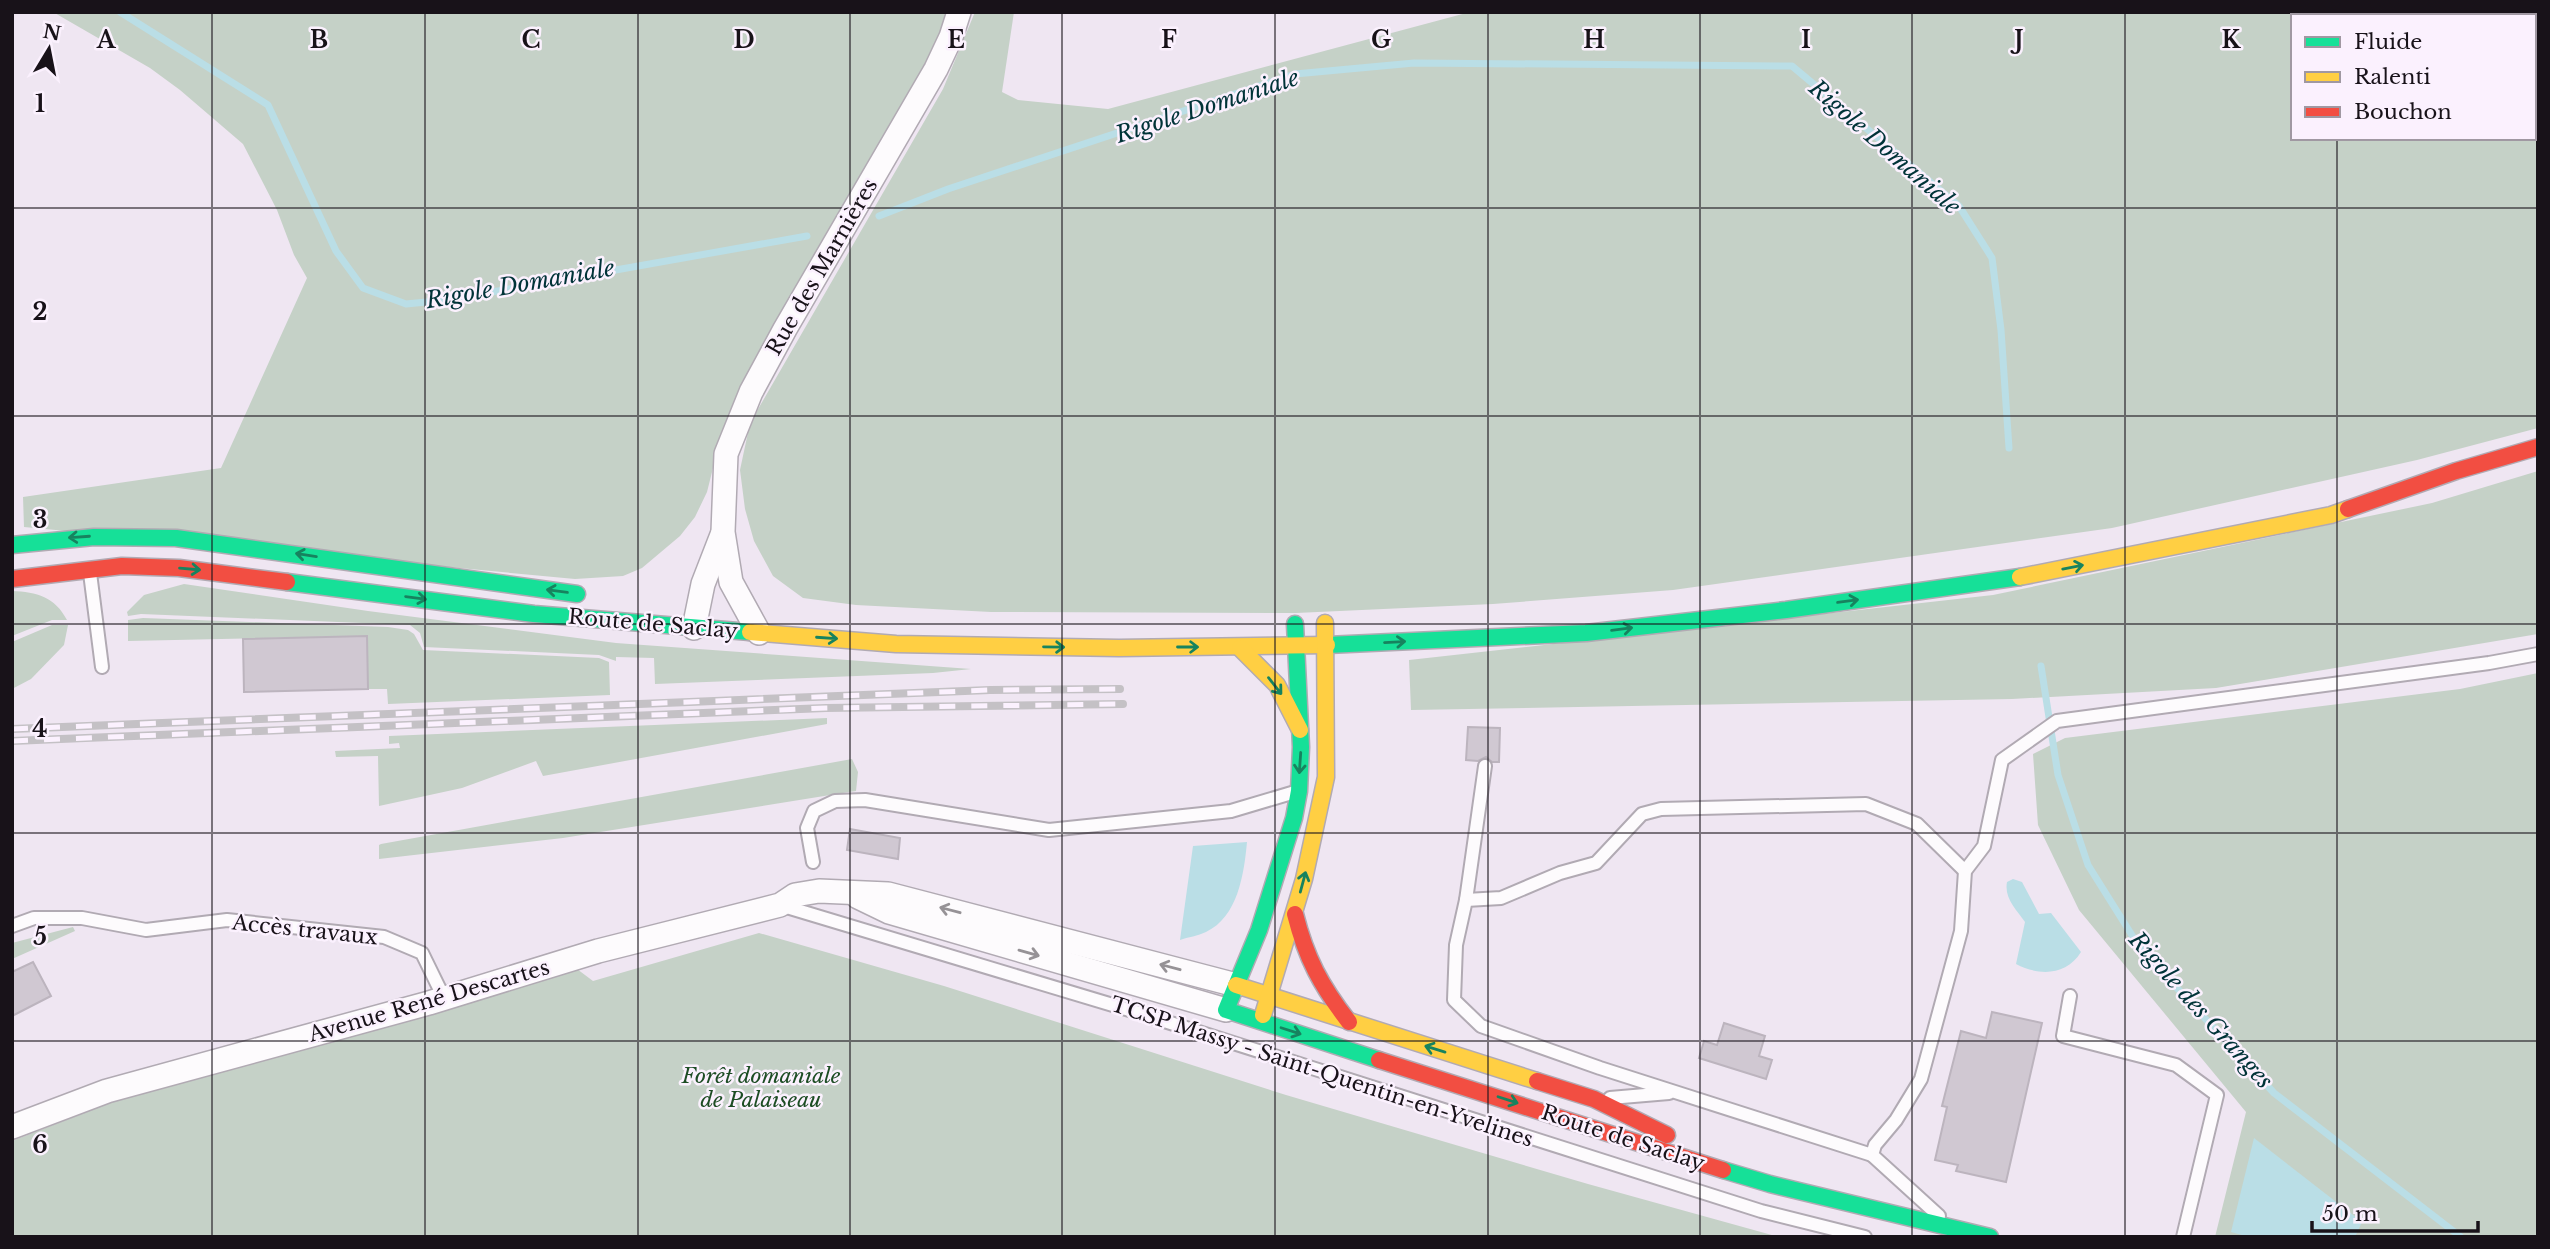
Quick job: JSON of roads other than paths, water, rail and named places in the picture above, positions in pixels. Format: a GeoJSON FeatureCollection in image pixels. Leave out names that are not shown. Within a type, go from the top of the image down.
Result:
{"type":"FeatureCollection","features":[{"type":"Feature","properties":{"kind":"main road"},"geometry":{"type":"LineString","coordinates":[[2346,492],[2456,471],[2538,447]]}},
{"type":"Feature","properties":{"kind":"main road","name":"Route de Saclay"},"geometry":{"type":"LineString","coordinates":[[12,579],[122,566],[215,571],[534,614],[896,644],[1240,648],[1327,645],[1587,633],[1786,610],[2040,574],[2331,515],[2456,471]]}},
{"type":"Feature","properties":{"kind":"main road","name":"Route de Saclay"},"geometry":{"type":"LineString","coordinates":[[12,545],[76,536],[134,535],[176,538],[597,597]]}},
{"type":"Feature","properties":{"kind":"main road","name":"Route de Saclay"},"geometry":{"type":"LineString","coordinates":[[704,605],[771,612]]}},
{"type":"Feature","properties":{"kind":"main road"},"geometry":{"type":"LineString","coordinates":[[1226,1010],[1259,930],[1294,818],[1298,791],[1300,730],[1297,646],[1289,624],[1331,622],[1327,645],[1326,777],[1304,879],[1261,1021]]}},
{"type":"Feature","properties":{"kind":"main road"},"geometry":{"type":"LineString","coordinates":[[1240,648],[1277,685],[1300,730]]}},
{"type":"Feature","properties":{"kind":"main road"},"geometry":{"type":"LineString","coordinates":[[1294,913],[1303,950],[1312,972],[1324,992],[1349,1022]]}},
{"type":"Feature","properties":{"kind":"main road"},"geometry":{"type":"LineString","coordinates":[[1236,985],[1594,1099],[1770,1184]]}},
{"type":"Feature","properties":{"kind":"main road","name":"Route de Saclay"},"geometry":{"type":"LineString","coordinates":[[1226,1010],[1680,1158],[1770,1184],[1990,1237]]}},
{"type":"Feature","properties":{"kind":"street","name":"Rue des Marnières"},"geometry":{"type":"LineString","coordinates":[[759,633],[731,582],[723,532],[726,454],[740,416],[803,296],[936,69],[959,12]]}},
{"type":"Feature","properties":{"kind":"street","name":"Rue des Marnières"},"geometry":{"type":"LineString","coordinates":[[694,628],[704,605],[723,532]]}},
{"type":"Feature","properties":{"kind":"street","name":"Avenue René Descartes"},"geometry":{"type":"LineString","coordinates":[[12,1126],[119,1087],[444,999],[588,954],[780,905],[795,895],[819,891],[888,894],[1236,985]]}},
{"type":"Feature","properties":{"kind":"street"},"geometry":{"type":"LineString","coordinates":[[849,892],[889,912],[1226,1010]]}},
{"type":"Feature","properties":{"kind":"lane"},"geometry":{"type":"LineString","coordinates":[[89,569],[102,667]]}},
{"type":"Feature","properties":{"kind":"lane"},"geometry":{"type":"LineString","coordinates":[[1872,1155],[1875,1145],[1896,1120],[1920,1079],[1961,931],[1965,871],[1984,846],[2002,760],[2056,721],[2489,663],[2538,654]]}},
{"type":"Feature","properties":{"kind":"lane"},"geometry":{"type":"LineString","coordinates":[[1485,766],[1456,945],[1454,1000],[1481,1026],[1872,1155],[1953,1228]]}},
{"type":"Feature","properties":{"kind":"lane"},"geometry":{"type":"LineString","coordinates":[[813,862],[807,828],[814,811],[835,801],[865,800],[1049,830],[1231,811],[1298,791]]}},
{"type":"Feature","properties":{"kind":"lane"},"geometry":{"type":"LineString","coordinates":[[1465,900],[1501,898],[1560,873],[1595,863],[1642,814],[1661,809],[1866,804],[1917,824],[1965,871]]}},
{"type":"Feature","properties":{"kind":"lane","name":"TCSP Massy - Saint-Quentin-en-Yvelines"},"geometry":{"type":"LineString","coordinates":[[780,905],[1136,1012],[1761,1211],[1865,1237]]}},
{"type":"Feature","properties":{"kind":"lane","name":"Accès travaux"},"geometry":{"type":"LineString","coordinates":[[12,926],[34,918],[82,918],[146,930],[227,920],[384,937],[422,954],[444,999]]}},
{"type":"Feature","properties":{"kind":"lane"},"geometry":{"type":"LineString","coordinates":[[2070,996],[2063,1036],[2176,1065],[2217,1095],[2183,1237]]}},
{"type":"Feature","properties":{"kind":"lane"},"geometry":{"type":"LineString","coordinates":[[1594,1099],[1676,1092]]}},
{"type":"Feature","properties":{"kind":"water"},"geometry":{"type":"Polygon","coordinates":[[[1247,842],[1241,881],[1225,916],[1206,932],[1180,940],[1193,846],[1247,842]]]}},
{"type":"Feature","properties":{"kind":"water"},"geometry":{"type":"Polygon","coordinates":[[[2013,879],[2022,882],[2039,914],[2051,913],[2081,952],[2068,966],[2052,972],[2043,972],[2016,964],[2025,922],[2007,893],[2007,882],[2013,879]]]}},
{"type":"Feature","properties":{"kind":"water"},"geometry":{"type":"Polygon","coordinates":[[[2254,1138],[2362,1222],[2355,1237],[2249,1237],[2231,1232],[2254,1138]]]}},
{"type":"Feature","properties":{"kind":"waterway","name":"Rigole Domaniale"},"geometry":{"type":"LineString","coordinates":[[120,12],[268,105],[336,251],[363,288],[406,304],[447,300],[807,236]]}},
{"type":"Feature","properties":{"kind":"waterway","name":"Rigole Domaniale"},"geometry":{"type":"LineString","coordinates":[[879,216],[948,189],[1295,74],[1414,63],[1792,66],[1959,206],[1992,258],[2001,330],[2009,448]]}},
{"type":"Feature","properties":{"kind":"waterway","name":"Rigole des Granges"},"geometry":{"type":"LineString","coordinates":[[2041,666],[2058,775],[2088,865],[2140,948],[2274,1093],[2461,1237]]}},
{"type":"Feature","properties":{"kind":"railway"},"geometry":{"type":"LineString","coordinates":[[12,729],[990,690],[1120,689]]}},
{"type":"Feature","properties":{"kind":"railway"},"geometry":{"type":"LineString","coordinates":[[12,741],[826,708],[1123,704]]}},
{"type":"Feature","properties":{"kind":"park label","name":"Forêt domaniale de Palaiseau"},"geometry":{"type":"Point","coordinates":[761,1088]}}]}
